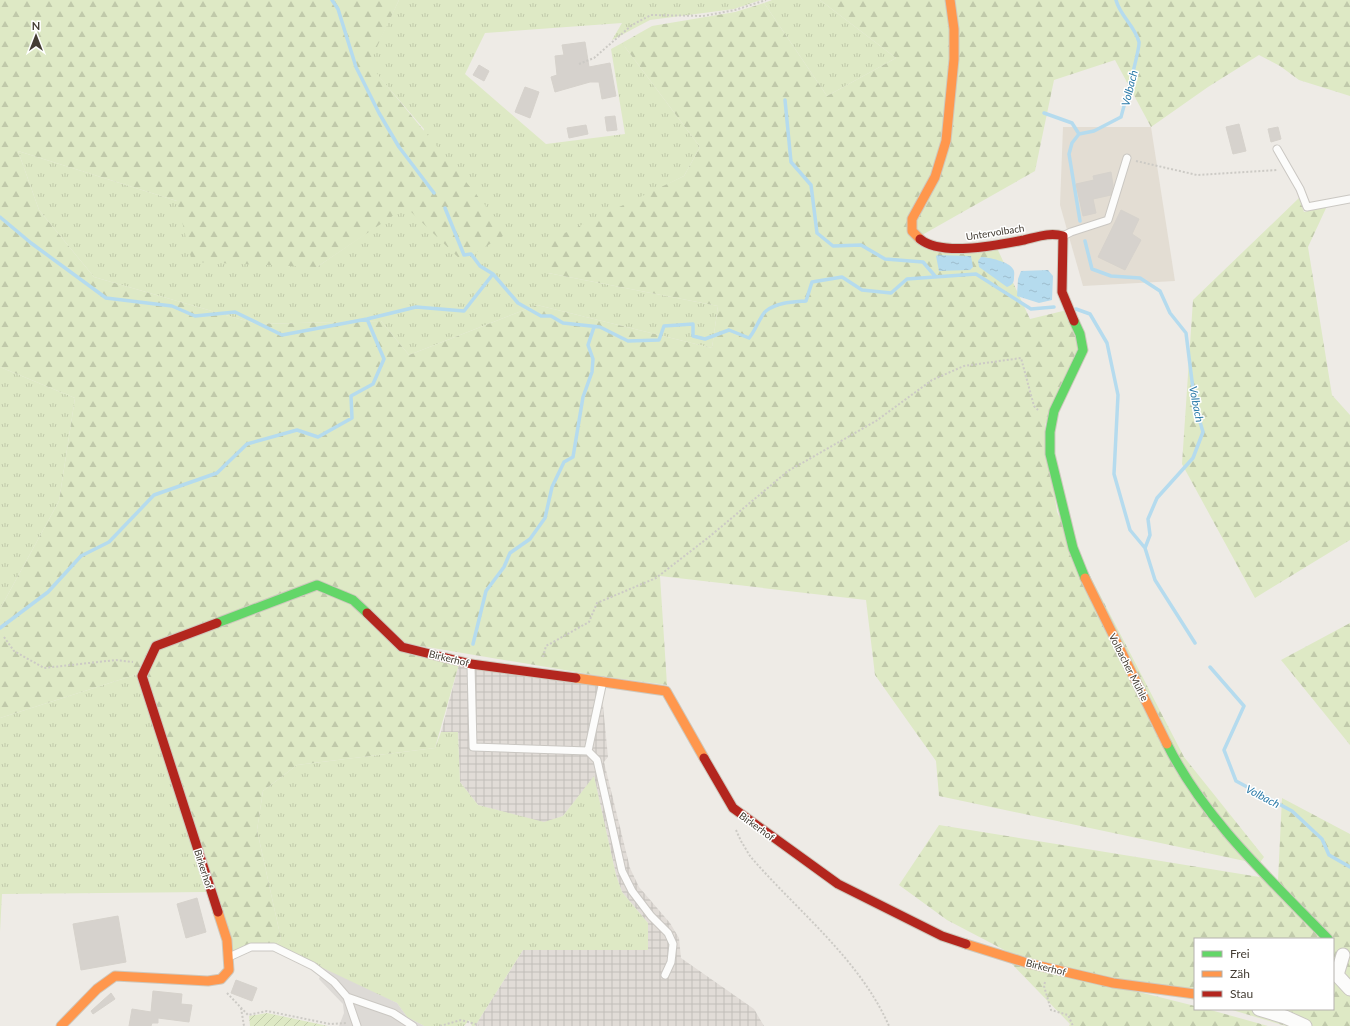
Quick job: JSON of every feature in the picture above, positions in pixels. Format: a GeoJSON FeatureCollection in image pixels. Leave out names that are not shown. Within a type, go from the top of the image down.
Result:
{"type":"FeatureCollection","features":[{"type":"Feature","properties":{"kind":"street","name":"Untervolbach"},"geometry":{"type":"LineString","coordinates":[[950,0],[954,33],[951,94],[944,153],[932,186],[912,218],[912,231],[916,237],[929,244],[947,248],[996,245],[1054,233],[1063,236]]}},
{"type":"Feature","properties":{"kind":"street","name":"Volbacher Mühle"},"geometry":{"type":"LineString","coordinates":[[1063,236],[1065,250],[1062,289],[1065,303],[1082,340],[1082,350],[1054,411],[1051,423],[1050,454],[1062,511],[1073,548],[1088,586],[1175,760],[1212,813],[1249,858],[1327,938]]}},
{"type":"Feature","properties":{"kind":"street","name":"Birkerhof"},"geometry":{"type":"LineString","coordinates":[[221,980],[229,970],[227,940],[142,676],[156,646],[317,585],[353,600],[402,647],[471,664],[530,670],[666,691],[733,808],[838,884],[942,936],[1047,968],[1113,983],[1194,994]]}},
{"type":"Feature","properties":{"kind":"street"},"geometry":{"type":"LineString","coordinates":[[1334,946],[1347,955],[1337,975],[1350,989]]}},
{"type":"Feature","properties":{"kind":"street"},"geometry":{"type":"LineString","coordinates":[[61,1026],[97,989],[115,976],[208,981],[221,980]]}},
{"type":"Feature","properties":{"kind":"street"},"geometry":{"type":"LineString","coordinates":[[1263,1010],[1285,1017],[1305,1026]]}},
{"type":"Feature","properties":{"kind":"lane"},"geometry":{"type":"LineString","coordinates":[[1277,149],[1300,189],[1307,207],[1350,199]]}},
{"type":"Feature","properties":{"kind":"lane"},"geometry":{"type":"LineString","coordinates":[[1063,236],[1108,220],[1127,158]]}},
{"type":"Feature","properties":{"kind":"lane"},"geometry":{"type":"LineString","coordinates":[[471,664],[473,747],[588,751],[597,760],[622,871],[632,891],[651,916],[668,932],[673,944],[671,962],[665,974]]}},
{"type":"Feature","properties":{"kind":"lane"},"geometry":{"type":"LineString","coordinates":[[588,751],[603,681]]}},
{"type":"Feature","properties":{"kind":"lane"},"geometry":{"type":"LineString","coordinates":[[229,957],[251,947],[274,947],[314,966],[334,982],[347,997],[356,1024]]}},
{"type":"Feature","properties":{"kind":"lane"},"geometry":{"type":"LineString","coordinates":[[347,997],[393,1014],[413,1026]]}},
{"type":"Feature","properties":{"kind":"path"},"geometry":{"type":"LineString","coordinates":[[579,64],[594,58],[632,25],[651,15],[703,16],[734,10],[766,0]]}},
{"type":"Feature","properties":{"kind":"path"},"geometry":{"type":"LineString","coordinates":[[1127,158],[1197,174],[1288,169]]}},
{"type":"Feature","properties":{"kind":"path"},"geometry":{"type":"LineString","coordinates":[[530,670],[544,656],[546,646],[589,622],[597,603],[656,578],[709,537],[788,470],[876,421],[932,380],[964,366],[1021,358],[1034,406],[1051,423]]}},
{"type":"Feature","properties":{"kind":"path"},"geometry":{"type":"LineString","coordinates":[[4,637],[14,651],[44,668],[116,660],[148,663]]}},
{"type":"Feature","properties":{"kind":"path"},"geometry":{"type":"LineString","coordinates":[[741,841],[758,865],[824,934],[857,974],[875,1000],[889,1026]]}},
{"type":"Feature","properties":{"kind":"path"},"geometry":{"type":"LineString","coordinates":[[1047,968],[1044,986],[1051,1010],[1068,1015],[1073,1026]]}},
{"type":"Feature","properties":{"kind":"path"},"geometry":{"type":"LineString","coordinates":[[221,980],[226,992],[248,1015],[267,1011],[330,1024],[356,1024]]}},
{"type":"Feature","properties":{"kind":"path"},"geometry":{"type":"LineString","coordinates":[[240,1007],[244,1026]]}},
{"type":"Feature","properties":{"kind":"path"},"geometry":{"type":"LineString","coordinates":[[440,1026],[461,1020],[479,1025]]}},
{"type":"Feature","properties":{"kind":"shaded area"},"geometry":{"type":"Polygon","coordinates":[[[1063,127],[1151,127],[1175,281],[1083,286],[1060,205],[1063,127]]]}},
{"type":"Feature","properties":{"kind":"shaded area"},"geometry":{"type":"Polygon","coordinates":[[[459,664],[601,685],[608,757],[604,762],[630,868],[639,887],[670,923],[679,938],[681,958],[754,1009],[764,1026],[475,1026],[523,950],[648,950],[648,923],[622,892],[616,875],[594,777],[563,816],[544,823],[478,805],[460,782],[458,732],[441,732],[459,664]]]}},
{"type":"Feature","properties":{"kind":"shaded area"},"geometry":{"type":"Polygon","coordinates":[[[323,968],[397,1003],[407,1017],[424,1026],[339,1026],[344,1013],[343,1004],[319,979],[323,968]]]}},
{"type":"Feature","properties":{"kind":"green space"},"geometry":{"type":"Polygon","coordinates":[[[0,0],[399,0],[369,64],[508,233],[462,261],[406,207],[317,267],[192,262],[177,201],[18,151],[39,210],[94,277],[257,324],[381,321],[409,355],[537,305],[712,348],[718,306],[548,273],[548,241],[684,176],[700,147],[622,43],[652,26],[735,12],[764,3],[827,96],[896,58],[820,0],[1350,0],[1350,96],[1299,80],[1280,66],[1259,55],[1208,87],[1151,127],[1115,60],[1054,80],[1035,171],[915,239],[997,248],[1030,319],[1067,310],[1079,348],[1045,425],[1057,512],[1184,757],[1264,857],[1259,864],[939,796],[936,761],[875,675],[866,600],[660,576],[667,685],[600,676],[403,643],[317,582],[155,641],[138,674],[0,718],[0,609],[59,501],[75,398],[0,367],[0,0]]]}},
{"type":"Feature","properties":{"kind":"green space"},"geometry":{"type":"Polygon","coordinates":[[[399,0],[761,0],[734,9],[650,20],[612,40],[622,23],[485,33],[465,74],[546,144],[625,134],[611,49],[622,43],[700,147],[684,176],[646,195],[548,273],[718,306],[712,348],[537,305],[409,355],[381,321],[257,324],[94,277],[39,210],[18,151],[177,201],[317,267],[406,206],[424,129],[368,64],[399,0]]]}},
{"type":"Feature","properties":{"kind":"green space"},"geometry":{"type":"Polygon","coordinates":[[[772,0],[820,0],[896,58],[827,96],[764,3],[772,0]]]}},
{"type":"Feature","properties":{"kind":"green space"},"geometry":{"type":"Polygon","coordinates":[[[1299,198],[1304,212],[1327,206],[1308,247],[1332,395],[1350,415],[1350,540],[1255,598],[1182,464],[1193,300],[1299,198]]]}},
{"type":"Feature","properties":{"kind":"green space"},"geometry":{"type":"Polygon","coordinates":[[[0,367],[75,398],[59,501],[0,609],[0,367]]]}},
{"type":"Feature","properties":{"kind":"green space"},"geometry":{"type":"Polygon","coordinates":[[[317,588],[352,603],[401,649],[459,664],[435,748],[297,765],[263,791],[257,830],[281,939],[275,945],[231,955],[146,677],[159,648],[317,588]]]}},
{"type":"Feature","properties":{"kind":"green space"},"geometry":{"type":"Polygon","coordinates":[[[1350,623],[1350,745],[1281,660],[1350,623]]]}},
{"type":"Feature","properties":{"kind":"green space"},"geometry":{"type":"Polygon","coordinates":[[[138,674],[207,892],[2,894],[0,932],[0,718],[138,674]]]}},
{"type":"Feature","properties":{"kind":"green space"},"geometry":{"type":"Polygon","coordinates":[[[441,732],[458,732],[460,782],[478,805],[544,822],[563,816],[594,776],[616,875],[622,892],[648,923],[648,950],[523,950],[475,1026],[472,1026],[469,1020],[464,1026],[424,1026],[407,1017],[397,1003],[322,971],[275,945],[281,939],[257,830],[263,791],[297,765],[435,748],[441,732]]]}},
{"type":"Feature","properties":{"kind":"green space"},"geometry":{"type":"Polygon","coordinates":[[[1282,798],[1350,834],[1350,1026],[1286,1026],[1232,1010],[1334,1010],[1334,938],[1194,938],[1194,1000],[1010,953],[947,920],[899,885],[939,825],[1278,880],[1282,798]]]}},
{"type":"Feature","properties":{"kind":"green space"},"geometry":{"type":"Polygon","coordinates":[[[1007,959],[1194,1006],[1194,1010],[1211,1010],[1268,1026],[1069,1026],[1070,1024],[1007,959]]]}},
{"type":"Feature","properties":{"kind":"green space"},"geometry":{"type":"Polygon","coordinates":[[[267,1013],[328,1026],[250,1026],[249,1016],[267,1013]]]}},
{"type":"Feature","properties":{"kind":"water"},"geometry":{"type":"Polygon","coordinates":[[[936,256],[971,256],[973,267],[970,270],[939,271],[936,256]]]}},
{"type":"Feature","properties":{"kind":"water"},"geometry":{"type":"Polygon","coordinates":[[[981,257],[998,260],[1011,266],[1014,270],[1014,280],[1012,284],[1007,287],[979,267],[978,261],[981,257]]]}},
{"type":"Feature","properties":{"kind":"water"},"geometry":{"type":"Polygon","coordinates":[[[1048,270],[1053,276],[1052,300],[1039,303],[1017,296],[1018,279],[1021,271],[1048,270]]]}},
{"type":"Feature","properties":{"kind":"building"},"geometry":{"type":"Polygon","coordinates":[[[585,42],[589,67],[610,63],[616,96],[602,99],[599,82],[590,82],[555,92],[551,77],[557,75],[555,56],[564,55],[562,45],[585,42]]]}},
{"type":"Feature","properties":{"kind":"building"},"geometry":{"type":"Polygon","coordinates":[[[479,65],[489,71],[484,81],[473,75],[479,65]]]}},
{"type":"Feature","properties":{"kind":"building"},"geometry":{"type":"Polygon","coordinates":[[[525,87],[539,92],[530,118],[515,112],[525,87]]]}},
{"type":"Feature","properties":{"kind":"building"},"geometry":{"type":"Polygon","coordinates":[[[615,116],[617,130],[607,131],[605,117],[615,116]]]}},
{"type":"Feature","properties":{"kind":"building"},"geometry":{"type":"Polygon","coordinates":[[[1239,124],[1246,151],[1233,154],[1226,127],[1239,124]]]}},
{"type":"Feature","properties":{"kind":"building"},"geometry":{"type":"Polygon","coordinates":[[[586,125],[588,134],[569,138],[567,128],[586,125]]]}},
{"type":"Feature","properties":{"kind":"building"},"geometry":{"type":"Polygon","coordinates":[[[1278,127],[1281,139],[1271,142],[1268,129],[1278,127]]]}},
{"type":"Feature","properties":{"kind":"building"},"geometry":{"type":"Polygon","coordinates":[[[1111,172],[1113,185],[1111,195],[1093,199],[1096,213],[1083,216],[1076,184],[1094,180],[1093,176],[1111,172]]]}},
{"type":"Feature","properties":{"kind":"building"},"geometry":{"type":"Polygon","coordinates":[[[1121,210],[1139,219],[1132,234],[1141,240],[1125,270],[1098,257],[1121,210]]]}},
{"type":"Feature","properties":{"kind":"building"},"geometry":{"type":"Polygon","coordinates":[[[197,898],[206,932],[186,938],[177,904],[197,898]]]}},
{"type":"Feature","properties":{"kind":"building"},"geometry":{"type":"Polygon","coordinates":[[[118,916],[126,962],[81,970],[73,924],[118,916]]]}},
{"type":"Feature","properties":{"kind":"building"},"geometry":{"type":"Polygon","coordinates":[[[236,980],[257,988],[252,1001],[231,993],[236,980]]]}},
{"type":"Feature","properties":{"kind":"building"},"geometry":{"type":"Polygon","coordinates":[[[153,991],[182,994],[181,1004],[192,1005],[189,1022],[158,1018],[158,1023],[152,1023],[151,1026],[129,1026],[132,1009],[151,1012],[153,991]]]}},
{"type":"Feature","properties":{"kind":"building"},"geometry":{"type":"Polygon","coordinates":[[[111,993],[115,999],[93,1014],[91,1011],[111,993]]]}},
{"type":"Feature","properties":{"kind":"waterway"},"geometry":{"type":"LineString","coordinates":[[332,0],[338,9],[356,67],[379,113],[399,147],[434,193]]}},
{"type":"Feature","properties":{"kind":"waterway","name":"Volbach"},"geometry":{"type":"LineString","coordinates":[[1080,221],[1069,154],[1072,143],[1079,134],[1094,131],[1121,117],[1139,47],[1137,36],[1118,6],[1116,0]]}},
{"type":"Feature","properties":{"kind":"waterway"},"geometry":{"type":"LineString","coordinates":[[785,100],[791,162],[811,185],[817,233],[833,246],[861,245],[885,259],[923,262],[935,276]]}},
{"type":"Feature","properties":{"kind":"waterway"},"geometry":{"type":"LineString","coordinates":[[1044,113],[1072,123],[1079,134]]}},
{"type":"Feature","properties":{"kind":"waterway"},"geometry":{"type":"LineString","coordinates":[[445,208],[464,255],[471,254],[480,266],[493,274]]}},
{"type":"Feature","properties":{"kind":"waterway"},"geometry":{"type":"LineString","coordinates":[[0,217],[31,243],[106,298],[172,306],[195,316],[235,312],[282,335],[367,319],[416,307],[464,311],[493,274],[518,303],[541,316],[551,316],[563,323],[600,327],[628,341],[659,340],[664,326],[693,324],[693,336],[705,339],[729,330],[749,338],[764,313],[770,308],[786,303],[806,301],[812,282],[842,277],[862,290],[891,293],[907,279],[976,274],[1031,309],[1054,307]]}},
{"type":"Feature","properties":{"kind":"waterway","name":"Volbach"},"geometry":{"type":"LineString","coordinates":[[1085,241],[1092,269],[1111,276],[1140,278],[1160,291],[1170,313],[1186,333],[1195,405],[1203,432],[1193,458],[1157,498],[1148,519],[1150,535],[1145,548],[1155,580],[1195,643]]}},
{"type":"Feature","properties":{"kind":"waterway"},"geometry":{"type":"LineString","coordinates":[[1076,309],[1090,314],[1107,343],[1118,395],[1114,474],[1130,530],[1145,548]]}},
{"type":"Feature","properties":{"kind":"waterway"},"geometry":{"type":"LineString","coordinates":[[0,628],[48,592],[81,556],[109,542],[154,495],[217,473],[247,444],[297,430],[318,437],[352,418],[351,396],[373,384],[384,359],[367,319]]}},
{"type":"Feature","properties":{"kind":"waterway"},"geometry":{"type":"LineString","coordinates":[[473,644],[486,591],[504,567],[510,553],[530,539],[545,518],[552,487],[564,462],[573,457],[583,397],[592,372],[593,359],[588,345],[594,327]]}},
{"type":"Feature","properties":{"kind":"waterway","name":"Volbach"},"geometry":{"type":"LineString","coordinates":[[1210,667],[1244,706],[1224,750],[1236,781],[1292,811],[1322,839],[1329,855],[1350,867]]}},
{"type":"Feature","properties":{"kind":"traffic: fast"},"geometry":{"type":"LineString","coordinates":[[1074,321],[1080,334],[1083,350],[1054,411],[1050,432],[1050,454],[1073,548],[1085,578]]}},
{"type":"Feature","properties":{"kind":"traffic: fast"},"geometry":{"type":"LineString","coordinates":[[217,623],[317,585],[353,600],[367,613]]}},
{"type":"Feature","properties":{"kind":"traffic: fast"},"geometry":{"type":"LineString","coordinates":[[1167,744],[1182,772],[1219,823],[1240,848],[1327,938]]}},
{"type":"Feature","properties":{"kind":"traffic: slow"},"geometry":{"type":"LineString","coordinates":[[920,239],[912,231],[912,219],[935,177],[946,141],[954,59],[954,29],[950,0]]}},
{"type":"Feature","properties":{"kind":"traffic: slow"},"geometry":{"type":"LineString","coordinates":[[1085,578],[1167,744]]}},
{"type":"Feature","properties":{"kind":"traffic: slow"},"geometry":{"type":"LineString","coordinates":[[576,678],[666,691],[704,758]]}},
{"type":"Feature","properties":{"kind":"traffic: slow"},"geometry":{"type":"LineString","coordinates":[[61,1026],[97,989],[115,976],[208,981],[221,979],[229,970],[227,940],[218,912]]}},
{"type":"Feature","properties":{"kind":"traffic: slow"},"geometry":{"type":"LineString","coordinates":[[966,944],[1027,963],[1113,983],[1194,994]]}},
{"type":"Feature","properties":{"kind":"traffic: jam"},"geometry":{"type":"LineString","coordinates":[[920,239],[930,244],[956,249],[985,247],[1039,236],[1063,236],[1062,292],[1074,321]]}},
{"type":"Feature","properties":{"kind":"traffic: jam"},"geometry":{"type":"LineString","coordinates":[[367,613],[402,647],[471,664],[576,678]]}},
{"type":"Feature","properties":{"kind":"traffic: jam"},"geometry":{"type":"LineString","coordinates":[[217,623],[156,646],[142,676],[218,912]]}},
{"type":"Feature","properties":{"kind":"traffic: jam"},"geometry":{"type":"LineString","coordinates":[[704,758],[733,808],[838,884],[942,936],[966,944]]}}]}
